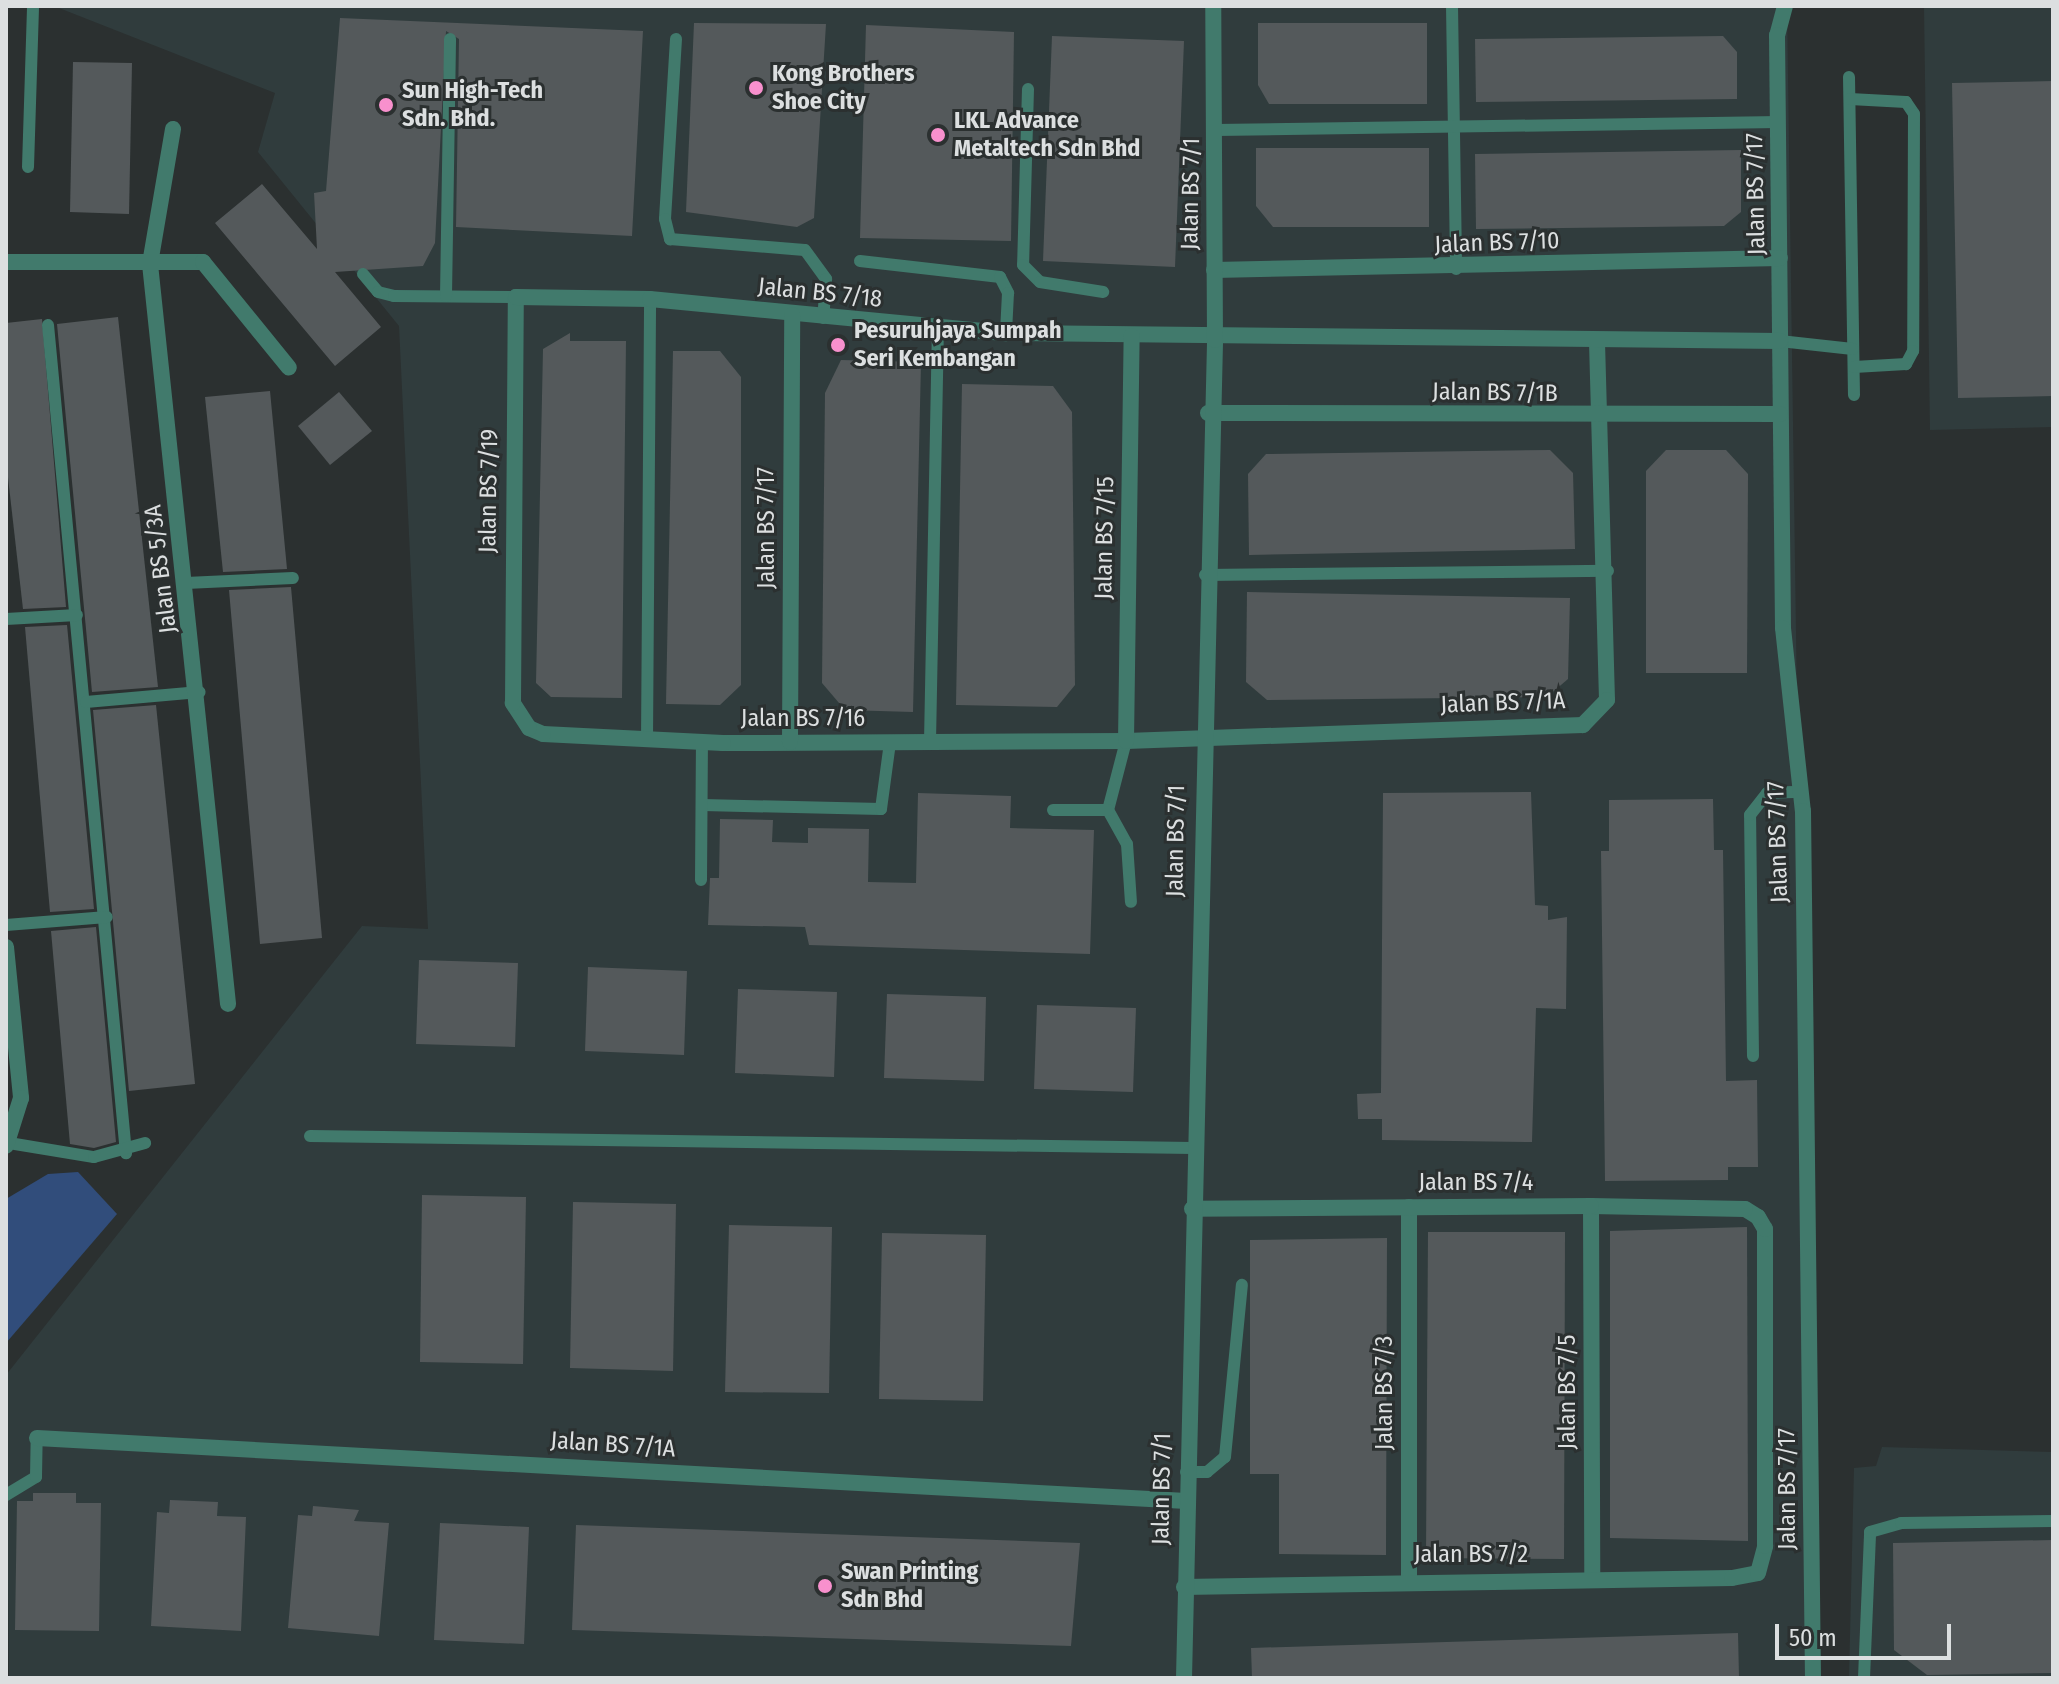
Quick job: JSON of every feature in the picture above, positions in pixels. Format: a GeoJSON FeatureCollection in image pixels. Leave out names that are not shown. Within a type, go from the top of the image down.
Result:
{"type":"FeatureCollection","features":[{"type":"Feature","properties":{"kind":"street","name":"Jalan BS 7/1"},"geometry":{"type":"LineString","coordinates":[[1184,1678],[1208,413],[1215,340],[1213,6]]}},
{"type":"Feature","properties":{"kind":"street","name":"Jalan BS 7/17"},"geometry":{"type":"LineString","coordinates":[[1785,6],[1777,35],[1783,628],[1802,792],[1813,1678]]}},
{"type":"Feature","properties":{"kind":"street","name":"Jalan BS 5/3A"},"geometry":{"type":"LineString","coordinates":[[173,129],[150,264],[200,692],[228,1004]]}},
{"type":"Feature","properties":{"kind":"street","name":"Jalan BS 7/10"},"geometry":{"type":"LineString","coordinates":[[1214,270],[1456,269],[1780,258]]}},
{"type":"Feature","properties":{"kind":"street"},"geometry":{"type":"LineString","coordinates":[[6,262],[203,262],[289,368]]}},
{"type":"Feature","properties":{"kind":"street","name":"Jalan BS 7/18"},"geometry":{"type":"LineString","coordinates":[[516,297],[650,299],[938,329],[1215,340]]}},
{"type":"Feature","properties":{"kind":"street","name":"Jalan BS 7/19"},"geometry":{"type":"LineString","coordinates":[[510,685],[516,297]]}},
{"type":"Feature","properties":{"kind":"street","name":"Jalan BS 7/17"},"geometry":{"type":"LineString","coordinates":[[790,742],[792,315]]}},
{"type":"Feature","properties":{"kind":"street","name":"Jalan BS 7/15"},"geometry":{"type":"LineString","coordinates":[[1126,741],[1132,336]]}},
{"type":"Feature","properties":{"kind":"street"},"geometry":{"type":"LineString","coordinates":[[1215,340],[1780,341]]}},
{"type":"Feature","properties":{"kind":"street","name":"Jalan BS 7/1A"},"geometry":{"type":"LineString","coordinates":[[1202,735],[1594,721],[1607,700],[1604,418],[1597,342]]}},
{"type":"Feature","properties":{"kind":"street","name":"Jalan BS 7/1B"},"geometry":{"type":"LineString","coordinates":[[1208,413],[1604,418],[1780,414]]}},
{"type":"Feature","properties":{"kind":"street","name":"Jalan BS 7/16"},"geometry":{"type":"LineString","coordinates":[[510,685],[519,718],[543,734],[702,742],[1126,741],[1202,735]]}},
{"type":"Feature","properties":{"kind":"street"},"geometry":{"type":"LineString","coordinates":[[6,947],[21,1098],[7,1144]]}},
{"type":"Feature","properties":{"kind":"street","name":"Jalan BS 7/4"},"geometry":{"type":"LineString","coordinates":[[1192,1209],[1591,1206],[1745,1209],[1758,1217],[1765,1229],[1765,1546],[1758,1573]]}},
{"type":"Feature","properties":{"kind":"street","name":"Jalan BS 7/5"},"geometry":{"type":"LineString","coordinates":[[1591,1206],[1592,1577]]}},
{"type":"Feature","properties":{"kind":"street","name":"Jalan BS 7/3"},"geometry":{"type":"LineString","coordinates":[[1409,1207],[1409,1579]]}},
{"type":"Feature","properties":{"kind":"street","name":"Jalan BS 7/1A"},"geometry":{"type":"LineString","coordinates":[[37,1438],[1186,1501]]}},
{"type":"Feature","properties":{"kind":"street","name":"Jalan BS 7/2"},"geometry":{"type":"LineString","coordinates":[[1184,1587],[1409,1579],[1758,1573]]}},
{"type":"Feature","properties":{"kind":"lane"},"geometry":{"type":"LineString","coordinates":[[28,167],[33,6]]}},
{"type":"Feature","properties":{"kind":"lane"},"geometry":{"type":"LineString","coordinates":[[1452,6],[1456,269]]}},
{"type":"Feature","properties":{"kind":"lane"},"geometry":{"type":"LineString","coordinates":[[446,296],[450,39]]}},
{"type":"Feature","properties":{"kind":"lane"},"geometry":{"type":"LineString","coordinates":[[676,39],[665,219],[670,239],[805,250],[826,279],[823,318]]}},
{"type":"Feature","properties":{"kind":"lane"},"geometry":{"type":"LineString","coordinates":[[1849,77],[1854,395]]}},
{"type":"Feature","properties":{"kind":"lane"},"geometry":{"type":"LineString","coordinates":[[1028,89],[1021,252],[1028,275]]}},
{"type":"Feature","properties":{"kind":"lane"},"geometry":{"type":"LineString","coordinates":[[1850,99],[1906,102],[1914,114],[1913,351],[1906,364],[1854,367]]}},
{"type":"Feature","properties":{"kind":"lane"},"geometry":{"type":"LineString","coordinates":[[1216,130],[1779,122]]}},
{"type":"Feature","properties":{"kind":"lane"},"geometry":{"type":"LineString","coordinates":[[860,261],[991,273],[1006,284]]}},
{"type":"Feature","properties":{"kind":"lane"},"geometry":{"type":"LineString","coordinates":[[363,274],[378,292],[516,297]]}},
{"type":"Feature","properties":{"kind":"lane"},"geometry":{"type":"LineString","coordinates":[[1006,284],[1028,275],[1103,292]]}},
{"type":"Feature","properties":{"kind":"lane"},"geometry":{"type":"LineString","coordinates":[[1006,284],[1006,333]]}},
{"type":"Feature","properties":{"kind":"lane"},"geometry":{"type":"LineString","coordinates":[[647,741],[650,299]]}},
{"type":"Feature","properties":{"kind":"lane"},"geometry":{"type":"LineString","coordinates":[[48,325],[107,917],[126,1153]]}},
{"type":"Feature","properties":{"kind":"lane"},"geometry":{"type":"LineString","coordinates":[[930,742],[938,329]]}},
{"type":"Feature","properties":{"kind":"lane"},"geometry":{"type":"LineString","coordinates":[[1780,341],[1853,349]]}},
{"type":"Feature","properties":{"kind":"lane"},"geometry":{"type":"LineString","coordinates":[[1205,575],[1608,571]]}},
{"type":"Feature","properties":{"kind":"lane"},"geometry":{"type":"LineString","coordinates":[[186,583],[293,578]]}},
{"type":"Feature","properties":{"kind":"lane"},"geometry":{"type":"LineString","coordinates":[[6,619],[77,615]]}},
{"type":"Feature","properties":{"kind":"lane"},"geometry":{"type":"LineString","coordinates":[[86,702],[200,692]]}},
{"type":"Feature","properties":{"kind":"lane"},"geometry":{"type":"LineString","coordinates":[[1126,741],[1108,810],[1127,844],[1131,902]]}},
{"type":"Feature","properties":{"kind":"lane"},"geometry":{"type":"LineString","coordinates":[[701,880],[702,742]]}},
{"type":"Feature","properties":{"kind":"lane"},"geometry":{"type":"LineString","coordinates":[[703,805],[881,809],[890,742]]}},
{"type":"Feature","properties":{"kind":"lane"},"geometry":{"type":"LineString","coordinates":[[1753,1056],[1750,815],[1767,793],[1802,792]]}},
{"type":"Feature","properties":{"kind":"lane"},"geometry":{"type":"LineString","coordinates":[[1053,810],[1108,810]]}},
{"type":"Feature","properties":{"kind":"lane"},"geometry":{"type":"LineString","coordinates":[[6,925],[107,917]]}},
{"type":"Feature","properties":{"kind":"lane"},"geometry":{"type":"LineString","coordinates":[[310,1136],[1193,1148]]}},
{"type":"Feature","properties":{"kind":"lane"},"geometry":{"type":"LineString","coordinates":[[7,1144],[60,1154],[126,1153],[145,1143]]}},
{"type":"Feature","properties":{"kind":"lane"},"geometry":{"type":"LineString","coordinates":[[1186,1472],[1207,1472],[1225,1457],[1242,1285]]}},
{"type":"Feature","properties":{"kind":"lane"},"geometry":{"type":"LineString","coordinates":[[6,1495],[36,1477],[37,1438]]}},
{"type":"Feature","properties":{"kind":"lane"},"geometry":{"type":"LineString","coordinates":[[1864,1678],[1870,1532],[1901,1523],[2053,1521]]}},
{"type":"Feature","properties":{"kind":"shaded area"},"geometry":{"type":"Polygon","coordinates":[[[54,6],[1787,6],[1811,1678],[9,1678],[6,1375],[362,926],[428,929],[399,326],[258,152],[275,93],[54,6]]]}},
{"type":"Feature","properties":{"kind":"shaded area"},"geometry":{"type":"Polygon","coordinates":[[[1924,6],[2053,6],[2053,427],[1930,430],[1924,6]]]}},
{"type":"Feature","properties":{"kind":"shaded area"},"geometry":{"type":"Polygon","coordinates":[[[1882,1447],[2053,1452],[2053,1678],[1849,1678],[1854,1468],[1876,1466],[1882,1447]]]}},
{"type":"Feature","properties":{"kind":"water"},"geometry":{"type":"Polygon","coordinates":[[[78,1172],[117,1214],[6,1343],[6,1199],[48,1174],[78,1172]]]}},
{"type":"Feature","properties":{"kind":"building"},"geometry":{"type":"Polygon","coordinates":[[[340,18],[643,31],[632,236],[456,227],[459,39],[446,31],[435,243],[423,266],[335,272],[381,327],[335,366],[215,223],[262,184],[317,249],[314,193],[326,191],[340,18]]]}},
{"type":"Feature","properties":{"kind":"building","name":"Kong Brothers Shoe City"},"geometry":{"type":"Polygon","coordinates":[[[694,23],[826,24],[814,218],[797,227],[686,212],[694,23]]]}},
{"type":"Feature","properties":{"kind":"building"},"geometry":{"type":"Polygon","coordinates":[[[1258,23],[1427,23],[1427,104],[1269,104],[1258,85],[1258,23]]]}},
{"type":"Feature","properties":{"kind":"building","name":"LKL Advance Metaltech Sdn Bhd"},"geometry":{"type":"Polygon","coordinates":[[[866,25],[1014,32],[1011,241],[860,238],[866,25]]]}},
{"type":"Feature","properties":{"kind":"building"},"geometry":{"type":"Polygon","coordinates":[[[1052,36],[1184,41],[1175,267],[1043,261],[1052,36]]]}},
{"type":"Feature","properties":{"kind":"building"},"geometry":{"type":"Polygon","coordinates":[[[1723,36],[1737,52],[1737,99],[1476,102],[1475,39],[1723,36]]]}},
{"type":"Feature","properties":{"kind":"building"},"geometry":{"type":"Polygon","coordinates":[[[73,62],[132,63],[129,214],[70,212],[73,62]]]}},
{"type":"Feature","properties":{"kind":"building"},"geometry":{"type":"Polygon","coordinates":[[[2053,81],[2053,396],[1958,398],[1952,83],[2053,81]]]}},
{"type":"Feature","properties":{"kind":"building"},"geometry":{"type":"Polygon","coordinates":[[[1256,148],[1429,148],[1429,227],[1273,227],[1256,206],[1256,148]]]}},
{"type":"Feature","properties":{"kind":"building"},"geometry":{"type":"Polygon","coordinates":[[[1741,150],[1741,212],[1724,226],[1476,229],[1475,154],[1741,150]]]}},
{"type":"Feature","properties":{"kind":"building"},"geometry":{"type":"Polygon","coordinates":[[[118,317],[158,687],[92,692],[57,324],[118,317]]]}},
{"type":"Feature","properties":{"kind":"building"},"geometry":{"type":"Polygon","coordinates":[[[42,319],[66,607],[23,609],[6,460],[6,323],[42,319]]]}},
{"type":"Feature","properties":{"kind":"building"},"geometry":{"type":"Polygon","coordinates":[[[570,333],[570,341],[626,341],[622,698],[551,697],[536,683],[543,349],[570,333]]]}},
{"type":"Feature","properties":{"kind":"building"},"geometry":{"type":"Polygon","coordinates":[[[673,351],[720,351],[741,377],[741,685],[720,705],[666,704],[673,351]]]}},
{"type":"Feature","properties":{"kind":"building"},"geometry":{"type":"Polygon","coordinates":[[[841,360],[921,362],[913,712],[845,710],[822,683],[825,393],[841,360]]]}},
{"type":"Feature","properties":{"kind":"building"},"geometry":{"type":"Polygon","coordinates":[[[962,384],[1053,386],[1072,412],[1075,685],[1057,707],[956,705],[962,384]]]}},
{"type":"Feature","properties":{"kind":"building"},"geometry":{"type":"Polygon","coordinates":[[[270,391],[287,569],[223,572],[205,397],[270,391]]]}},
{"type":"Feature","properties":{"kind":"building"},"geometry":{"type":"Polygon","coordinates":[[[339,392],[372,431],[330,465],[298,426],[339,392]]]}},
{"type":"Feature","properties":{"kind":"building"},"geometry":{"type":"Polygon","coordinates":[[[1550,450],[1573,473],[1575,549],[1249,555],[1248,474],[1266,454],[1550,450]]]}},
{"type":"Feature","properties":{"kind":"building"},"geometry":{"type":"Polygon","coordinates":[[[1666,450],[1726,450],[1748,474],[1747,673],[1646,673],[1646,471],[1666,450]]]}},
{"type":"Feature","properties":{"kind":"building"},"geometry":{"type":"Polygon","coordinates":[[[291,587],[322,938],[260,944],[229,590],[291,587]]]}},
{"type":"Feature","properties":{"kind":"building"},"geometry":{"type":"Polygon","coordinates":[[[1247,592],[1570,598],[1568,679],[1547,697],[1267,700],[1246,682],[1247,592]]]}},
{"type":"Feature","properties":{"kind":"building"},"geometry":{"type":"Polygon","coordinates":[[[67,625],[94,909],[50,912],[25,627],[67,625]]]}},
{"type":"Feature","properties":{"kind":"building"},"geometry":{"type":"Polygon","coordinates":[[[156,705],[195,1084],[129,1091],[93,710],[156,705]]]}},
{"type":"Feature","properties":{"kind":"building"},"geometry":{"type":"Polygon","coordinates":[[[1531,792],[1535,905],[1548,906],[1548,920],[1567,917],[1566,1009],[1536,1008],[1532,1142],[1382,1140],[1382,1119],[1358,1119],[1357,1094],[1381,1093],[1383,793],[1531,792]]]}},
{"type":"Feature","properties":{"kind":"building"},"geometry":{"type":"Polygon","coordinates":[[[918,793],[1011,796],[1010,828],[1094,830],[1090,954],[809,945],[805,927],[708,925],[710,878],[719,878],[720,819],[773,820],[772,842],[808,843],[808,828],[869,829],[868,882],[916,883],[918,793]]]}},
{"type":"Feature","properties":{"kind":"building"},"geometry":{"type":"Polygon","coordinates":[[[1713,799],[1714,850],[1723,850],[1726,1081],[1757,1080],[1758,1167],[1728,1167],[1728,1180],[1605,1181],[1601,851],[1609,851],[1609,800],[1713,799]]]}},
{"type":"Feature","properties":{"kind":"building"},"geometry":{"type":"Polygon","coordinates":[[[96,927],[116,1142],[94,1148],[70,1144],[51,931],[96,927]]]}},
{"type":"Feature","properties":{"kind":"building"},"geometry":{"type":"Polygon","coordinates":[[[419,960],[518,963],[515,1047],[416,1044],[419,960]]]}},
{"type":"Feature","properties":{"kind":"building"},"geometry":{"type":"Polygon","coordinates":[[[588,967],[687,971],[684,1055],[585,1051],[588,967]]]}},
{"type":"Feature","properties":{"kind":"building"},"geometry":{"type":"Polygon","coordinates":[[[738,989],[837,992],[834,1077],[735,1073],[738,989]]]}},
{"type":"Feature","properties":{"kind":"building"},"geometry":{"type":"Polygon","coordinates":[[[887,994],[986,997],[984,1081],[884,1078],[887,994]]]}},
{"type":"Feature","properties":{"kind":"building"},"geometry":{"type":"Polygon","coordinates":[[[1037,1005],[1136,1008],[1133,1092],[1034,1089],[1037,1005]]]}},
{"type":"Feature","properties":{"kind":"building"},"geometry":{"type":"Polygon","coordinates":[[[422,1195],[526,1197],[523,1364],[420,1362],[422,1195]]]}},
{"type":"Feature","properties":{"kind":"building"},"geometry":{"type":"Polygon","coordinates":[[[573,1202],[676,1204],[673,1371],[570,1368],[573,1202]]]}},
{"type":"Feature","properties":{"kind":"building"},"geometry":{"type":"Polygon","coordinates":[[[729,1225],[832,1227],[829,1393],[725,1392],[729,1225]]]}},
{"type":"Feature","properties":{"kind":"building"},"geometry":{"type":"Polygon","coordinates":[[[1747,1227],[1748,1541],[1610,1538],[1610,1231],[1747,1227]]]}},
{"type":"Feature","properties":{"kind":"building"},"geometry":{"type":"Polygon","coordinates":[[[1428,1232],[1565,1232],[1564,1559],[1426,1558],[1428,1232]]]}},
{"type":"Feature","properties":{"kind":"building"},"geometry":{"type":"Polygon","coordinates":[[[882,1233],[986,1235],[983,1401],[879,1399],[882,1233]]]}},
{"type":"Feature","properties":{"kind":"building"},"geometry":{"type":"Polygon","coordinates":[[[1387,1238],[1386,1555],[1279,1554],[1279,1474],[1250,1474],[1250,1240],[1387,1238]]]}},
{"type":"Feature","properties":{"kind":"building"},"geometry":{"type":"Polygon","coordinates":[[[33,1493],[76,1493],[76,1503],[101,1503],[99,1631],[15,1630],[17,1501],[33,1501],[33,1493]]]}},
{"type":"Feature","properties":{"kind":"building"},"geometry":{"type":"Polygon","coordinates":[[[170,1500],[218,1502],[217,1516],[246,1517],[241,1631],[151,1626],[157,1512],[169,1513],[170,1500]]]}},
{"type":"Feature","properties":{"kind":"building"},"geometry":{"type":"Polygon","coordinates":[[[313,1506],[359,1510],[354,1521],[389,1523],[379,1636],[288,1628],[298,1515],[312,1516],[313,1506]]]}},
{"type":"Feature","properties":{"kind":"building"},"geometry":{"type":"Polygon","coordinates":[[[440,1523],[529,1527],[524,1644],[434,1640],[440,1523]]]}},
{"type":"Feature","properties":{"kind":"building","name":"Swan Printing Sdn Bhd"},"geometry":{"type":"Polygon","coordinates":[[[576,1525],[1080,1543],[1071,1646],[572,1630],[576,1525]]]}},
{"type":"Feature","properties":{"kind":"building"},"geometry":{"type":"Polygon","coordinates":[[[2053,1540],[2053,1673],[1927,1675],[1894,1650],[1893,1543],[2053,1540]]]}},
{"type":"Feature","properties":{"kind":"building"},"geometry":{"type":"Polygon","coordinates":[[[1738,1633],[1739,1678],[1252,1678],[1251,1648],[1738,1633]]]}},
{"type":"Feature","properties":{"kind":"place","name":"Kong Brothers Shoe City"},"geometry":{"type":"Point","coordinates":[756,88]}},
{"type":"Feature","properties":{"kind":"place","name":"Sun High-Tech Sdn. Bhd."},"geometry":{"type":"Point","coordinates":[386,105]}},
{"type":"Feature","properties":{"kind":"place","name":"LKL Advance Metaltech Sdn Bhd"},"geometry":{"type":"Point","coordinates":[938,135]}},
{"type":"Feature","properties":{"kind":"place","name":"Pesuruhjaya Sumpah Seri Kembangan"},"geometry":{"type":"Point","coordinates":[838,345]}},
{"type":"Feature","properties":{"kind":"place","name":"Swan Printing Sdn Bhd"},"geometry":{"type":"Point","coordinates":[825,1586]}}]}
